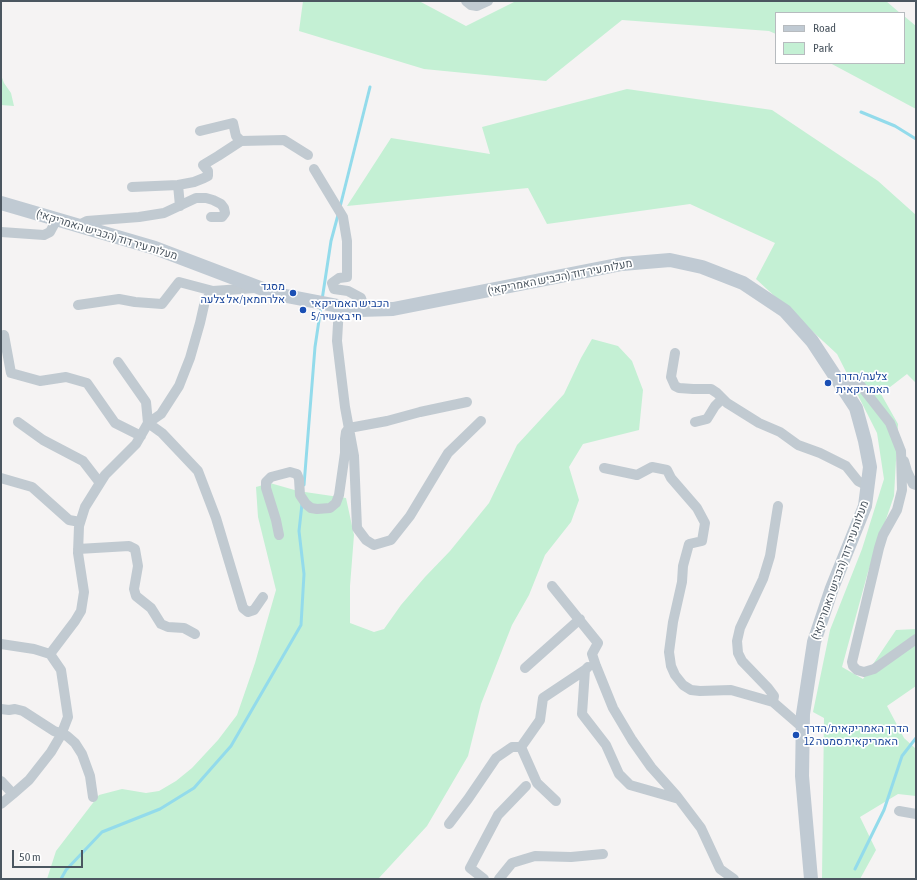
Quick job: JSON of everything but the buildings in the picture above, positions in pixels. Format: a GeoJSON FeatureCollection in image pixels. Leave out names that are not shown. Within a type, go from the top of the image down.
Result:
{"type":"FeatureCollection","features":[{"type":"Feature","properties":{"kind":"main road","name":"מעלות עיר דוד (הכביש האמריקאי)"},"geometry":{"type":"LineString","coordinates":[[1,203],[155,248],[276,294],[339,307],[365,310],[401,308],[622,264],[670,260],[702,267],[743,283],[785,311],[812,341],[856,408],[866,441],[870,467],[865,506],[832,588],[814,642],[803,714],[802,776],[811,879]]}},
{"type":"Feature","properties":{"kind":"street"},"geometry":{"type":"LineString","coordinates":[[466,1],[471,5],[477,6],[488,1]]}},
{"type":"Feature","properties":{"kind":"street"},"geometry":{"type":"LineString","coordinates":[[200,131],[233,123],[236,136],[241,141]]}},
{"type":"Feature","properties":{"kind":"street"},"geometry":{"type":"LineString","coordinates":[[132,187],[178,185],[194,182],[208,176],[208,170],[203,165],[241,141],[284,140],[308,155]]}},
{"type":"Feature","properties":{"kind":"street"},"geometry":{"type":"LineString","coordinates":[[314,169],[343,217],[347,242],[347,277],[339,278],[332,283],[334,289],[348,291],[362,298],[365,310]]}},
{"type":"Feature","properties":{"kind":"street"},"geometry":{"type":"LineString","coordinates":[[178,185],[180,206]]}},
{"type":"Feature","properties":{"kind":"street"},"geometry":{"type":"LineString","coordinates":[[79,225],[86,221],[139,217],[164,213],[196,198],[213,200],[221,204],[225,213],[222,217],[211,217]]}},
{"type":"Feature","properties":{"kind":"street"},"geometry":{"type":"LineString","coordinates":[[1,232],[44,235],[50,232],[57,219]]}},
{"type":"Feature","properties":{"kind":"street"},"geometry":{"type":"LineString","coordinates":[[78,305],[119,298],[135,302],[162,304],[179,282],[213,291],[260,288]]}},
{"type":"Feature","properties":{"kind":"street"},"geometry":{"type":"LineString","coordinates":[[50,654],[75,622],[81,611],[84,592],[78,549],[79,526],[85,507],[105,475],[136,444],[148,423],[161,414],[182,381],[190,358],[205,301],[213,291]]}},
{"type":"Feature","properties":{"kind":"street"},"geometry":{"type":"LineString","coordinates":[[339,307],[337,341],[344,408],[354,456],[357,528],[366,540],[374,545],[391,540],[410,516],[448,453],[481,420]]}},
{"type":"Feature","properties":{"kind":"street"},"geometry":{"type":"LineString","coordinates":[[4,336],[11,373],[40,380],[66,377],[87,383],[115,423],[141,436]]}},
{"type":"Feature","properties":{"kind":"street"},"geometry":{"type":"LineString","coordinates":[[675,353],[671,377],[675,386],[679,388],[711,389],[722,399],[760,423],[780,432],[798,445],[820,453],[846,466],[858,481],[868,486]]}},
{"type":"Feature","properties":{"kind":"street"},"geometry":{"type":"LineString","coordinates":[[118,362],[146,402],[148,423],[162,433],[198,471],[216,518],[243,608],[248,612],[254,610],[263,597]]}},
{"type":"Feature","properties":{"kind":"street"},"geometry":{"type":"LineString","coordinates":[[840,384],[853,381],[861,386],[890,423],[907,471],[913,484],[916,485]]}},
{"type":"Feature","properties":{"kind":"street"},"geometry":{"type":"LineString","coordinates":[[695,422],[707,419],[715,406],[722,399]]}},
{"type":"Feature","properties":{"kind":"street"},"geometry":{"type":"LineString","coordinates":[[279,535],[266,488],[266,482],[271,478],[282,473],[290,472],[297,474],[299,479],[300,495],[306,504],[311,508],[317,509],[330,508],[336,503],[339,494],[345,453],[346,432],[349,428],[387,421],[467,402]]}},
{"type":"Feature","properties":{"kind":"street"},"geometry":{"type":"LineString","coordinates":[[18,422],[43,440],[84,461],[100,483]]}},
{"type":"Feature","properties":{"kind":"street"},"geometry":{"type":"LineString","coordinates":[[901,451],[902,490],[897,510],[883,535],[879,548],[852,662],[853,666],[857,670],[864,672],[874,669],[916,639]]}},
{"type":"Feature","properties":{"kind":"street"},"geometry":{"type":"LineString","coordinates":[[604,468],[637,475],[652,467],[667,470],[671,478],[697,508],[705,523],[702,541],[689,544],[682,566],[682,582],[673,622],[669,652],[671,666],[675,675],[683,685],[691,690],[731,690],[773,702],[803,728]]}},
{"type":"Feature","properties":{"kind":"street"},"geometry":{"type":"LineString","coordinates":[[1,478],[32,487],[69,520],[80,522]]}},
{"type":"Feature","properties":{"kind":"street"},"geometry":{"type":"LineString","coordinates":[[773,702],[774,696],[768,688],[742,661],[738,653],[737,641],[740,628],[763,579],[770,556],[778,506]]}},
{"type":"Feature","properties":{"kind":"street"},"geometry":{"type":"LineString","coordinates":[[78,549],[129,546],[135,549],[138,566],[134,589],[136,596],[151,608],[161,624],[168,627],[184,628],[195,634]]}},
{"type":"Feature","properties":{"kind":"street"},"geometry":{"type":"LineString","coordinates":[[552,586],[598,643],[592,654],[613,708],[632,740],[651,767],[679,799],[701,828],[720,869],[734,879]]}},
{"type":"Feature","properties":{"kind":"street"},"geometry":{"type":"LineString","coordinates":[[525,668],[580,620]]}},
{"type":"Feature","properties":{"kind":"street"},"geometry":{"type":"LineString","coordinates":[[1,644],[34,649],[50,654],[61,670],[66,695],[68,717],[62,734],[51,752],[29,780],[1,804]]}},
{"type":"Feature","properties":{"kind":"street"},"geometry":{"type":"LineString","coordinates":[[521,747],[540,720],[543,698],[595,662]]}},
{"type":"Feature","properties":{"kind":"street"},"geometry":{"type":"LineString","coordinates":[[585,670],[582,714],[606,745],[619,774],[630,785],[679,799]]}},
{"type":"Feature","properties":{"kind":"street"},"geometry":{"type":"LineString","coordinates":[[1,709],[16,709],[23,711],[44,725],[67,736],[75,743],[82,754],[90,776],[93,797]]}},
{"type":"Feature","properties":{"kind":"street"},"geometry":{"type":"LineString","coordinates":[[449,824],[496,758],[512,747],[521,747]]}},
{"type":"Feature","properties":{"kind":"street"},"geometry":{"type":"LineString","coordinates":[[521,747],[537,783],[556,801]]}},
{"type":"Feature","properties":{"kind":"street"},"geometry":{"type":"LineString","coordinates":[[1,782],[13,794]]}},
{"type":"Feature","properties":{"kind":"street"},"geometry":{"type":"LineString","coordinates":[[484,879],[470,868],[498,815],[526,786]]}},
{"type":"Feature","properties":{"kind":"street"},"geometry":{"type":"LineString","coordinates":[[899,811],[916,814]]}},
{"type":"Feature","properties":{"kind":"street"},"geometry":{"type":"LineString","coordinates":[[500,879],[512,863],[535,856],[571,857],[603,854]]}},
{"type":"Feature","properties":{"kind":"green space"},"geometry":{"type":"Polygon","coordinates":[[[303,1],[419,1],[466,26],[516,1],[886,1],[899,12],[775,12],[775,34],[769,31],[622,20],[546,81],[424,69],[299,31],[303,1]]]}},
{"type":"Feature","properties":{"kind":"green space"},"geometry":{"type":"Polygon","coordinates":[[[905,17],[916,26],[916,109],[832,64],[905,64],[905,17]]]}},
{"type":"Feature","properties":{"kind":"green space"},"geometry":{"type":"Polygon","coordinates":[[[1,75],[4,83],[11,93],[14,106],[1,105],[1,75]]]}},
{"type":"Feature","properties":{"kind":"green space"},"geometry":{"type":"Polygon","coordinates":[[[627,89],[772,110],[878,181],[916,215],[916,383],[907,374],[881,394],[898,424],[894,496],[868,572],[842,667],[863,679],[896,630],[916,629],[916,686],[887,706],[904,738],[916,749],[916,796],[898,794],[860,817],[876,850],[860,879],[822,878],[824,718],[813,712],[830,630],[862,549],[884,479],[877,433],[837,354],[756,279],[775,243],[690,204],[547,224],[528,188],[347,206],[391,138],[490,154],[482,127],[627,89]]]}},
{"type":"Feature","properties":{"kind":"green space"},"geometry":{"type":"Polygon","coordinates":[[[592,339],[618,346],[632,361],[643,390],[639,430],[583,444],[569,467],[579,500],[571,522],[545,555],[529,595],[512,625],[481,704],[468,756],[427,826],[379,878],[47,879],[56,851],[99,795],[122,789],[146,793],[159,791],[176,781],[192,768],[218,740],[237,715],[255,663],[276,590],[258,517],[256,487],[270,483],[298,491],[346,498],[354,535],[350,586],[350,623],[374,632],[384,629],[401,605],[450,551],[489,503],[517,445],[564,394],[592,339]]]}},
{"type":"Feature","properties":{"kind":"waterway"},"geometry":{"type":"LineString","coordinates":[[340,207],[370,87]]}},
{"type":"Feature","properties":{"kind":"waterway"},"geometry":{"type":"LineString","coordinates":[[861,112],[895,126],[916,139]]}},
{"type":"Feature","properties":{"kind":"waterway"},"geometry":{"type":"LineString","coordinates":[[322,300],[331,241],[338,215]]}},
{"type":"Feature","properties":{"kind":"waterway"},"geometry":{"type":"LineString","coordinates":[[304,485],[315,347],[321,307]]}},
{"type":"Feature","properties":{"kind":"waterway"},"geometry":{"type":"LineString","coordinates":[[61,879],[66,870],[102,832],[160,809],[194,788],[231,746],[301,625],[304,574],[299,531],[302,504]]}},
{"type":"Feature","properties":{"kind":"waterway"},"geometry":{"type":"LineString","coordinates":[[855,869],[884,810],[902,756],[916,738]]}},
{"type":"Feature","properties":{"kind":"place","name":"מסגד אלרחמאן/אל צלעה"},"geometry":{"type":"Point","coordinates":[293,293]}},
{"type":"Feature","properties":{"kind":"place","name":"הכביש האמריקאי 5/חי באשיר"},"geometry":{"type":"Point","coordinates":[303,310]}},
{"type":"Feature","properties":{"kind":"place","name":"צלעה/הדרך האמריקאית"},"geometry":{"type":"Point","coordinates":[828,383]}},
{"type":"Feature","properties":{"kind":"place","name":"הדרך האמריקאית/הדרך האמריקאית סמטה 12"},"geometry":{"type":"Point","coordinates":[796,735]}}]}
